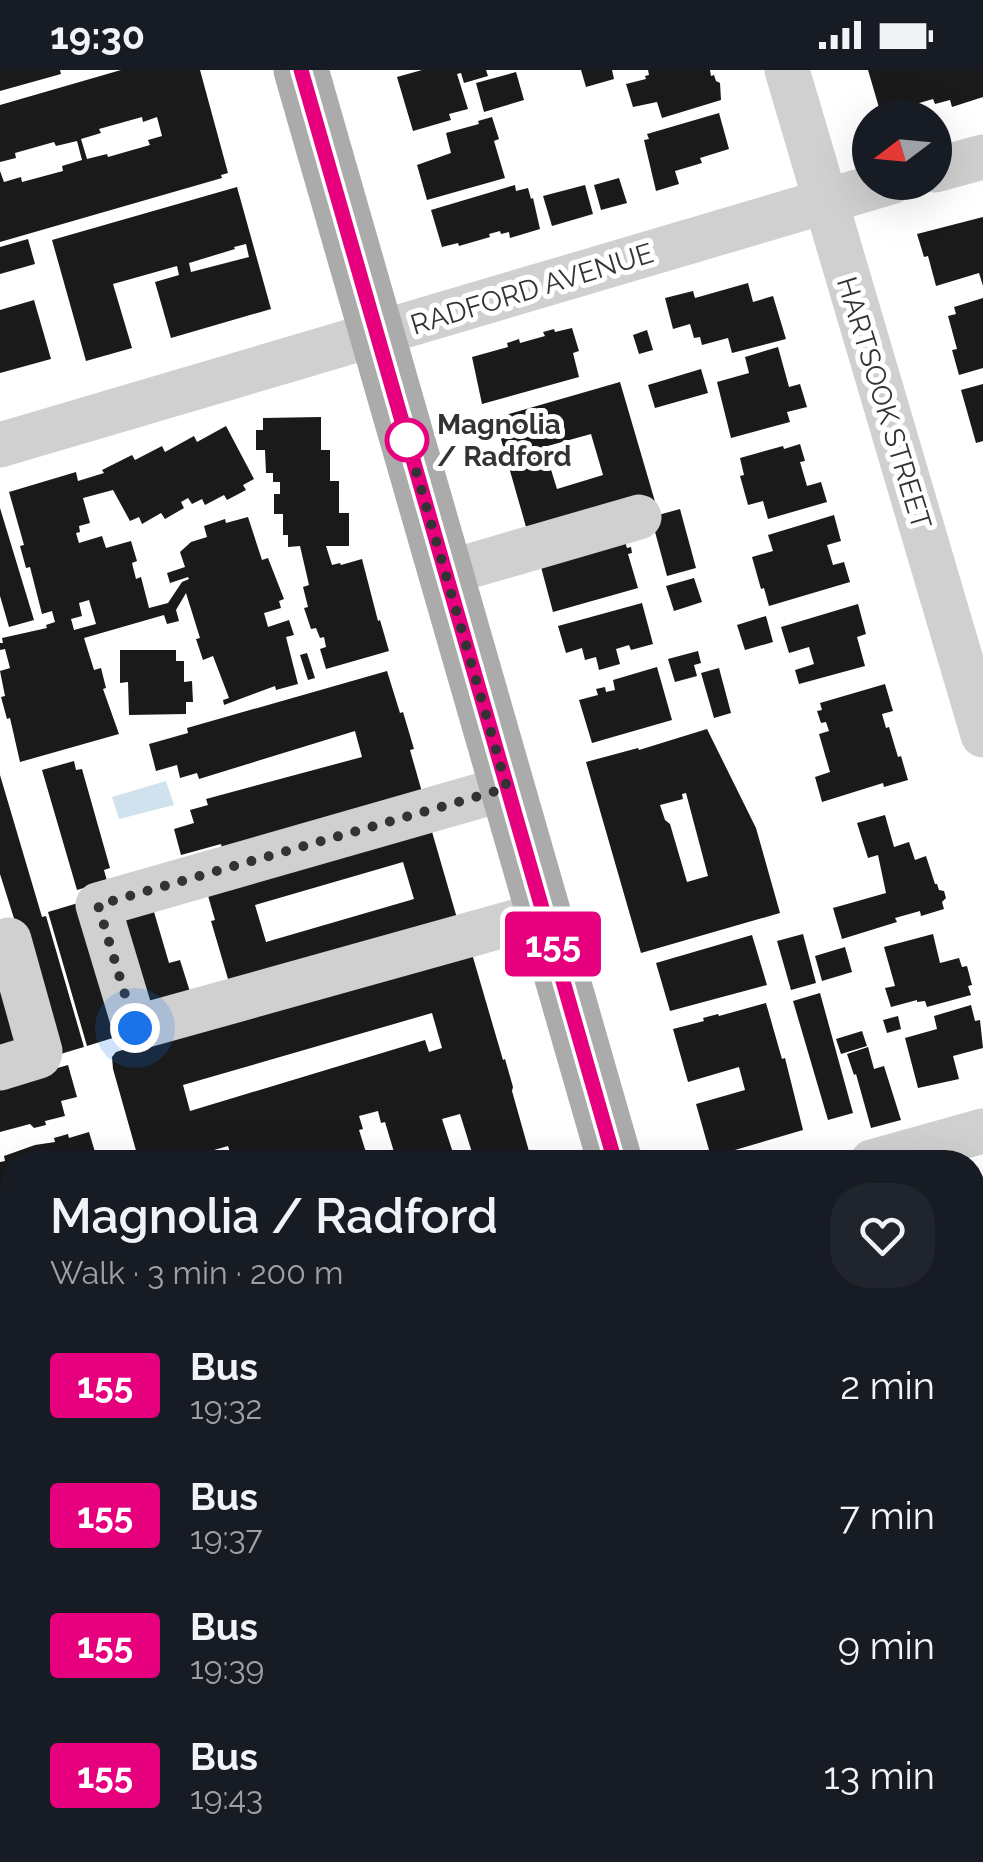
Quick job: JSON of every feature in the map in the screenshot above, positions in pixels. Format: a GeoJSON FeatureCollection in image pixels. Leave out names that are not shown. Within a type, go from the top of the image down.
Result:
{"type":"FeatureCollection","features":[{"type":"Feature","properties":{"kind":"main road"},"geometry":{"type":"LineString","coordinates":[[302,70],[612,1150]]}},
{"type":"Feature","properties":{"kind":"street","name":"HARTSOOK STREET"},"geometry":{"type":"LineString","coordinates":[[787,70],[983,735]]}},
{"type":"Feature","properties":{"kind":"street"},"geometry":{"type":"LineString","coordinates":[[952,165],[983,157]]}},
{"type":"Feature","properties":{"kind":"street","name":"RADFORD AVENUE"},"geometry":{"type":"LineString","coordinates":[[0,445],[852,193]]}},
{"type":"Feature","properties":{"kind":"street"},"geometry":{"type":"LineString","coordinates":[[446,573],[639,517]]}},
{"type":"Feature","properties":{"kind":"street"},"geometry":{"type":"LineString","coordinates":[[507,788],[98,905],[135,1028],[544,914]]}},
{"type":"Feature","properties":{"kind":"street"},"geometry":{"type":"LineString","coordinates":[[0,1068],[38,1056],[40,1051],[9,940]]}},
{"type":"Feature","properties":{"kind":"street"},"geometry":{"type":"LineString","coordinates":[[915,1150],[983,1131]]}},
{"type":"Feature","properties":{"kind":"water"},"geometry":{"type":"Polygon","coordinates":[[[166,781],[174,805],[119,819],[112,797],[166,781]]]}},
{"type":"Feature","properties":{"kind":"building"},"geometry":{"type":"Polygon","coordinates":[[[0,70],[60,70],[61,74],[0,91],[0,70]]]}},
{"type":"Feature","properties":{"kind":"building"},"geometry":{"type":"Polygon","coordinates":[[[121,70],[200,70],[228,173],[222,178],[0,242],[0,171],[4,182],[21,177],[22,182],[63,171],[62,166],[82,160],[77,141],[56,146],[54,142],[15,153],[16,158],[0,162],[0,105],[121,70]],[[142,117],[99,129],[101,133],[81,139],[87,159],[150,145],[148,140],[162,136],[157,117],[143,122],[142,117]]]}},
{"type":"Feature","properties":{"kind":"building"},"geometry":{"type":"Polygon","coordinates":[[[422,70],[486,70],[488,76],[464,83],[461,73],[457,74],[468,109],[449,114],[451,120],[413,131],[397,77],[422,70]]]}},
{"type":"Feature","properties":{"kind":"building"},"geometry":{"type":"Polygon","coordinates":[[[581,70],[612,70],[614,79],[586,87],[581,70]]]}},
{"type":"Feature","properties":{"kind":"building"},"geometry":{"type":"Polygon","coordinates":[[[648,70],[710,70],[720,83],[721,100],[662,118],[657,102],[633,107],[626,84],[646,79],[648,70]]]}},
{"type":"Feature","properties":{"kind":"building"},"geometry":{"type":"Polygon","coordinates":[[[868,70],[983,70],[983,97],[952,107],[952,100],[877,100],[868,70]]]}},
{"type":"Feature","properties":{"kind":"building"},"geometry":{"type":"Polygon","coordinates":[[[516,72],[524,100],[484,112],[476,83],[516,72]]]}},
{"type":"Feature","properties":{"kind":"building"},"geometry":{"type":"Polygon","coordinates":[[[719,113],[729,149],[675,171],[679,184],[656,191],[644,140],[649,139],[647,134],[719,113]]]}},
{"type":"Feature","properties":{"kind":"building"},"geometry":{"type":"Polygon","coordinates":[[[492,117],[499,139],[494,141],[505,178],[427,200],[417,165],[451,153],[446,133],[492,117]]]}},
{"type":"Feature","properties":{"kind":"building"},"geometry":{"type":"Polygon","coordinates":[[[619,178],[627,203],[601,210],[594,185],[619,178]]]}},
{"type":"Feature","properties":{"kind":"building"},"geometry":{"type":"Polygon","coordinates":[[[515,185],[516,191],[528,188],[540,229],[510,238],[509,232],[500,231],[459,246],[458,243],[442,247],[431,210],[515,185]]]}},
{"type":"Feature","properties":{"kind":"building"},"geometry":{"type":"Polygon","coordinates":[[[585,185],[593,214],[552,226],[543,196],[585,185]]]}},
{"type":"Feature","properties":{"kind":"building"},"geometry":{"type":"Polygon","coordinates":[[[237,187],[271,309],[171,338],[155,282],[179,275],[177,266],[113,284],[132,348],[86,361],[52,240],[237,187]],[[246,244],[189,263],[191,272],[249,257],[246,244]]]}},
{"type":"Feature","properties":{"kind":"building"},"geometry":{"type":"Polygon","coordinates":[[[983,217],[983,286],[979,273],[936,286],[917,234],[983,217]]]}},
{"type":"Feature","properties":{"kind":"building"},"geometry":{"type":"Polygon","coordinates":[[[28,239],[35,264],[0,274],[0,247],[28,239]]]}},
{"type":"Feature","properties":{"kind":"building"},"geometry":{"type":"Polygon","coordinates":[[[748,283],[753,302],[773,296],[786,339],[732,353],[728,338],[702,345],[700,337],[694,338],[690,324],[673,329],[665,298],[693,291],[695,298],[748,283]]]}},
{"type":"Feature","properties":{"kind":"building"},"geometry":{"type":"Polygon","coordinates":[[[983,298],[983,368],[959,375],[948,316],[956,314],[954,307],[983,298]]]}},
{"type":"Feature","properties":{"kind":"building"},"geometry":{"type":"Polygon","coordinates":[[[34,300],[51,359],[0,373],[0,310],[34,300]]]}},
{"type":"Feature","properties":{"kind":"building"},"geometry":{"type":"Polygon","coordinates":[[[572,328],[579,351],[573,353],[579,377],[482,404],[472,357],[508,347],[507,343],[519,339],[520,343],[545,336],[543,332],[572,328]]]}},
{"type":"Feature","properties":{"kind":"building"},"geometry":{"type":"Polygon","coordinates":[[[647,330],[653,350],[639,354],[633,335],[647,330]]]}},
{"type":"Feature","properties":{"kind":"building"},"geometry":{"type":"Polygon","coordinates":[[[778,347],[789,387],[800,384],[807,407],[787,412],[790,422],[731,438],[717,382],[749,373],[745,357],[778,347]]]}},
{"type":"Feature","properties":{"kind":"building"},"geometry":{"type":"Polygon","coordinates":[[[701,369],[708,393],[655,408],[648,385],[701,369]]]}},
{"type":"Feature","properties":{"kind":"building"},"geometry":{"type":"Polygon","coordinates":[[[620,382],[656,505],[530,541],[495,418],[620,382]],[[591,434],[544,447],[557,489],[603,475],[591,434]]]}},
{"type":"Feature","properties":{"kind":"building"},"geometry":{"type":"Polygon","coordinates":[[[983,384],[983,441],[976,443],[961,390],[983,384]]]}},
{"type":"Feature","properties":{"kind":"building"},"geometry":{"type":"Polygon","coordinates":[[[321,417],[321,450],[330,450],[330,481],[339,481],[339,513],[349,513],[349,546],[326,546],[332,565],[362,559],[389,651],[326,669],[320,649],[326,647],[324,637],[320,638],[316,628],[311,629],[304,608],[308,607],[303,587],[309,585],[300,546],[288,547],[288,535],[283,535],[283,514],[274,514],[274,494],[280,494],[280,482],[273,482],[273,473],[266,473],[265,450],[256,450],[256,430],[263,430],[263,418],[321,417]]]}},
{"type":"Feature","properties":{"kind":"building"},"geometry":{"type":"Polygon","coordinates":[[[226,426],[254,479],[243,485],[246,490],[205,505],[202,499],[192,504],[188,498],[181,502],[184,508],[165,519],[161,513],[142,524],[139,517],[130,521],[113,490],[83,498],[90,523],[79,526],[79,543],[102,536],[106,548],[131,541],[137,561],[132,563],[136,579],[141,577],[149,608],[168,603],[182,582],[189,579],[170,583],[167,573],[185,567],[180,552],[191,542],[207,537],[204,526],[248,517],[262,560],[268,558],[284,599],[279,601],[281,608],[264,613],[268,627],[289,620],[294,635],[286,637],[298,684],[276,690],[275,686],[224,705],[223,700],[229,698],[213,656],[203,660],[186,593],[176,610],[179,621],[167,624],[164,615],[84,638],[94,670],[101,668],[106,688],[103,689],[119,734],[20,762],[1,697],[5,696],[0,671],[10,668],[0,643],[2,638],[47,628],[55,622],[52,611],[42,614],[30,567],[26,568],[20,546],[24,545],[9,492],[76,472],[78,481],[104,473],[102,470],[132,455],[135,460],[162,446],[165,452],[194,436],[197,442],[226,426]],[[89,600],[79,603],[82,616],[71,619],[74,630],[96,624],[89,600]]]}},
{"type":"Feature","properties":{"kind":"building"},"geometry":{"type":"Polygon","coordinates":[[[800,444],[807,486],[821,482],[827,502],[768,519],[763,501],[748,505],[740,476],[744,475],[740,458],[800,444]]]}},
{"type":"Feature","properties":{"kind":"building"},"geometry":{"type":"Polygon","coordinates":[[[0,508],[34,620],[9,627],[0,596],[0,508]]]}},
{"type":"Feature","properties":{"kind":"building"},"geometry":{"type":"Polygon","coordinates":[[[680,509],[696,568],[667,576],[651,517],[680,509]]]}},
{"type":"Feature","properties":{"kind":"building"},"geometry":{"type":"Polygon","coordinates":[[[834,515],[841,541],[827,545],[833,565],[844,562],[850,582],[769,606],[752,557],[773,551],[768,535],[834,515]]]}},
{"type":"Feature","properties":{"kind":"building"},"geometry":{"type":"Polygon","coordinates":[[[623,535],[627,548],[631,547],[632,553],[628,554],[638,588],[553,612],[541,567],[623,535]]]}},
{"type":"Feature","properties":{"kind":"building"},"geometry":{"type":"Polygon","coordinates":[[[694,578],[702,602],[674,611],[666,586],[694,578]]]}},
{"type":"Feature","properties":{"kind":"building"},"geometry":{"type":"Polygon","coordinates":[[[642,603],[653,644],[616,649],[620,664],[599,670],[596,657],[585,660],[582,648],[566,653],[558,626],[642,603]]]}},
{"type":"Feature","properties":{"kind":"building"},"geometry":{"type":"Polygon","coordinates":[[[858,604],[866,634],[857,637],[865,666],[799,684],[795,670],[814,664],[809,647],[789,653],[781,627],[858,604]]]}},
{"type":"Feature","properties":{"kind":"building"},"geometry":{"type":"Polygon","coordinates":[[[766,616],[773,642],[745,650],[737,625],[766,616]]]}},
{"type":"Feature","properties":{"kind":"building"},"geometry":{"type":"Polygon","coordinates":[[[120,650],[176,650],[176,661],[184,661],[184,682],[192,681],[193,702],[186,702],[186,714],[129,715],[128,682],[120,683],[120,650]]]}},
{"type":"Feature","properties":{"kind":"building"},"geometry":{"type":"Polygon","coordinates":[[[698,651],[701,663],[694,665],[697,676],[675,682],[668,659],[698,651]]]}},
{"type":"Feature","properties":{"kind":"building"},"geometry":{"type":"Polygon","coordinates":[[[307,653],[315,678],[308,680],[300,655],[307,653]]]}},
{"type":"Feature","properties":{"kind":"building"},"geometry":{"type":"Polygon","coordinates":[[[657,667],[672,720],[592,743],[579,700],[598,695],[596,689],[615,690],[613,680],[657,667]]]}},
{"type":"Feature","properties":{"kind":"building"},"geometry":{"type":"Polygon","coordinates":[[[719,668],[731,713],[714,718],[701,673],[719,668]]]}},
{"type":"Feature","properties":{"kind":"building"},"geometry":{"type":"Polygon","coordinates":[[[387,671],[414,749],[410,750],[422,792],[222,849],[221,844],[181,855],[174,829],[194,823],[190,810],[208,805],[206,799],[362,757],[355,731],[199,779],[197,773],[180,778],[177,765],[156,771],[149,744],[188,733],[187,728],[387,671]]]}},
{"type":"Feature","properties":{"kind":"building"},"geometry":{"type":"Polygon","coordinates":[[[885,684],[893,711],[882,714],[908,780],[884,787],[883,783],[822,802],[815,777],[830,772],[819,734],[829,731],[817,711],[822,710],[820,703],[885,684]]]}},
{"type":"Feature","properties":{"kind":"building"},"geometry":{"type":"Polygon","coordinates":[[[707,729],[756,828],[780,913],[641,953],[586,762],[707,729]],[[686,793],[682,794],[683,799],[660,805],[670,824],[687,882],[708,876],[686,793]]]}},
{"type":"Feature","properties":{"kind":"building"},"geometry":{"type":"Polygon","coordinates":[[[74,761],[76,770],[82,769],[110,868],[104,870],[107,881],[77,890],[42,770],[74,761]]]}},
{"type":"Feature","properties":{"kind":"building"},"geometry":{"type":"Polygon","coordinates":[[[0,775],[84,1047],[57,1055],[0,874],[0,775]]]}},
{"type":"Feature","properties":{"kind":"building"},"geometry":{"type":"Polygon","coordinates":[[[426,811],[461,932],[233,996],[202,875],[426,811]],[[403,862],[255,905],[266,942],[414,899],[403,862]]]}},
{"type":"Feature","properties":{"kind":"building"},"geometry":{"type":"Polygon","coordinates":[[[885,815],[894,847],[909,842],[915,860],[926,856],[935,884],[944,891],[944,909],[895,918],[897,922],[842,939],[833,908],[886,893],[878,855],[868,858],[857,823],[885,815]]]}},
{"type":"Feature","properties":{"kind":"building"},"geometry":{"type":"Polygon","coordinates":[[[78,903],[116,1037],[87,1046],[48,912],[78,903]]]}},
{"type":"Feature","properties":{"kind":"building"},"geometry":{"type":"Polygon","coordinates":[[[152,905],[169,963],[180,960],[191,995],[149,1006],[123,913],[152,905]]]}},
{"type":"Feature","properties":{"kind":"building"},"geometry":{"type":"Polygon","coordinates":[[[803,934],[816,983],[791,990],[777,941],[803,934]]]}},
{"type":"Feature","properties":{"kind":"building"},"geometry":{"type":"Polygon","coordinates":[[[933,934],[940,963],[959,958],[962,967],[967,966],[971,995],[927,1007],[925,1001],[917,1000],[891,1007],[885,988],[895,986],[884,947],[933,934]]]}},
{"type":"Feature","properties":{"kind":"building"},"geometry":{"type":"Polygon","coordinates":[[[752,935],[767,985],[670,1011],[656,963],[752,935]]]}},
{"type":"Feature","properties":{"kind":"building"},"geometry":{"type":"Polygon","coordinates":[[[0,944],[32,1050],[0,1059],[0,944]]]}},
{"type":"Feature","properties":{"kind":"building"},"geometry":{"type":"Polygon","coordinates":[[[470,947],[529,1150],[471,1150],[460,1114],[442,1119],[452,1150],[393,1150],[378,1111],[359,1116],[365,1150],[229,1150],[228,1146],[214,1150],[136,1150],[112,1057],[116,1052],[470,947]],[[432,1013],[183,1085],[190,1111],[425,1040],[429,1052],[442,1048],[432,1013]]]}},
{"type":"Feature","properties":{"kind":"building"},"geometry":{"type":"Polygon","coordinates":[[[845,947],[852,972],[822,981],[815,956],[845,947]]]}},
{"type":"Feature","properties":{"kind":"building"},"geometry":{"type":"Polygon","coordinates":[[[820,993],[853,1113],[828,1120],[793,1001],[820,993]]]}},
{"type":"Feature","properties":{"kind":"building"},"geometry":{"type":"Polygon","coordinates":[[[766,1003],[803,1130],[735,1150],[709,1150],[696,1104],[745,1090],[739,1067],[688,1082],[673,1029],[766,1003]]]}},
{"type":"Feature","properties":{"kind":"building"},"geometry":{"type":"Polygon","coordinates":[[[971,1005],[975,1021],[980,1020],[983,1048],[953,1056],[959,1079],[918,1088],[905,1038],[937,1029],[934,1016],[971,1005]]]}},
{"type":"Feature","properties":{"kind":"building"},"geometry":{"type":"Polygon","coordinates":[[[898,1016],[901,1029],[887,1033],[883,1020],[898,1016]]]}},
{"type":"Feature","properties":{"kind":"building"},"geometry":{"type":"Polygon","coordinates":[[[862,1031],[867,1046],[841,1054],[836,1039],[862,1031]]]}},
{"type":"Feature","properties":{"kind":"building"},"geometry":{"type":"Polygon","coordinates":[[[868,1047],[874,1069],[884,1066],[901,1120],[871,1128],[847,1054],[868,1047]]]}},
{"type":"Feature","properties":{"kind":"building"},"geometry":{"type":"Polygon","coordinates":[[[68,1065],[77,1097],[61,1101],[65,1116],[34,1128],[30,1124],[0,1132],[0,1078],[18,1079],[68,1065]]]}},
{"type":"Feature","properties":{"kind":"building"},"geometry":{"type":"Polygon","coordinates":[[[89,1132],[94,1150],[21,1150],[55,1142],[54,1138],[68,1134],[69,1138],[89,1132]]]}},
{"type":"Feature","properties":{"kind":"bus line","name":"155"},"geometry":{"type":"LineString","coordinates":[[301,70],[612,1150]]}},
{"type":"Feature","properties":{"kind":"place","name":"Magnolia / Radford"},"geometry":{"type":"Point","coordinates":[407,440]}},
{"type":"Feature","properties":{"kind":"route"},"geometry":{"type":"LineString","coordinates":[[135,1028],[98,905],[507,788],[404,429],[407,440]]}}]}
